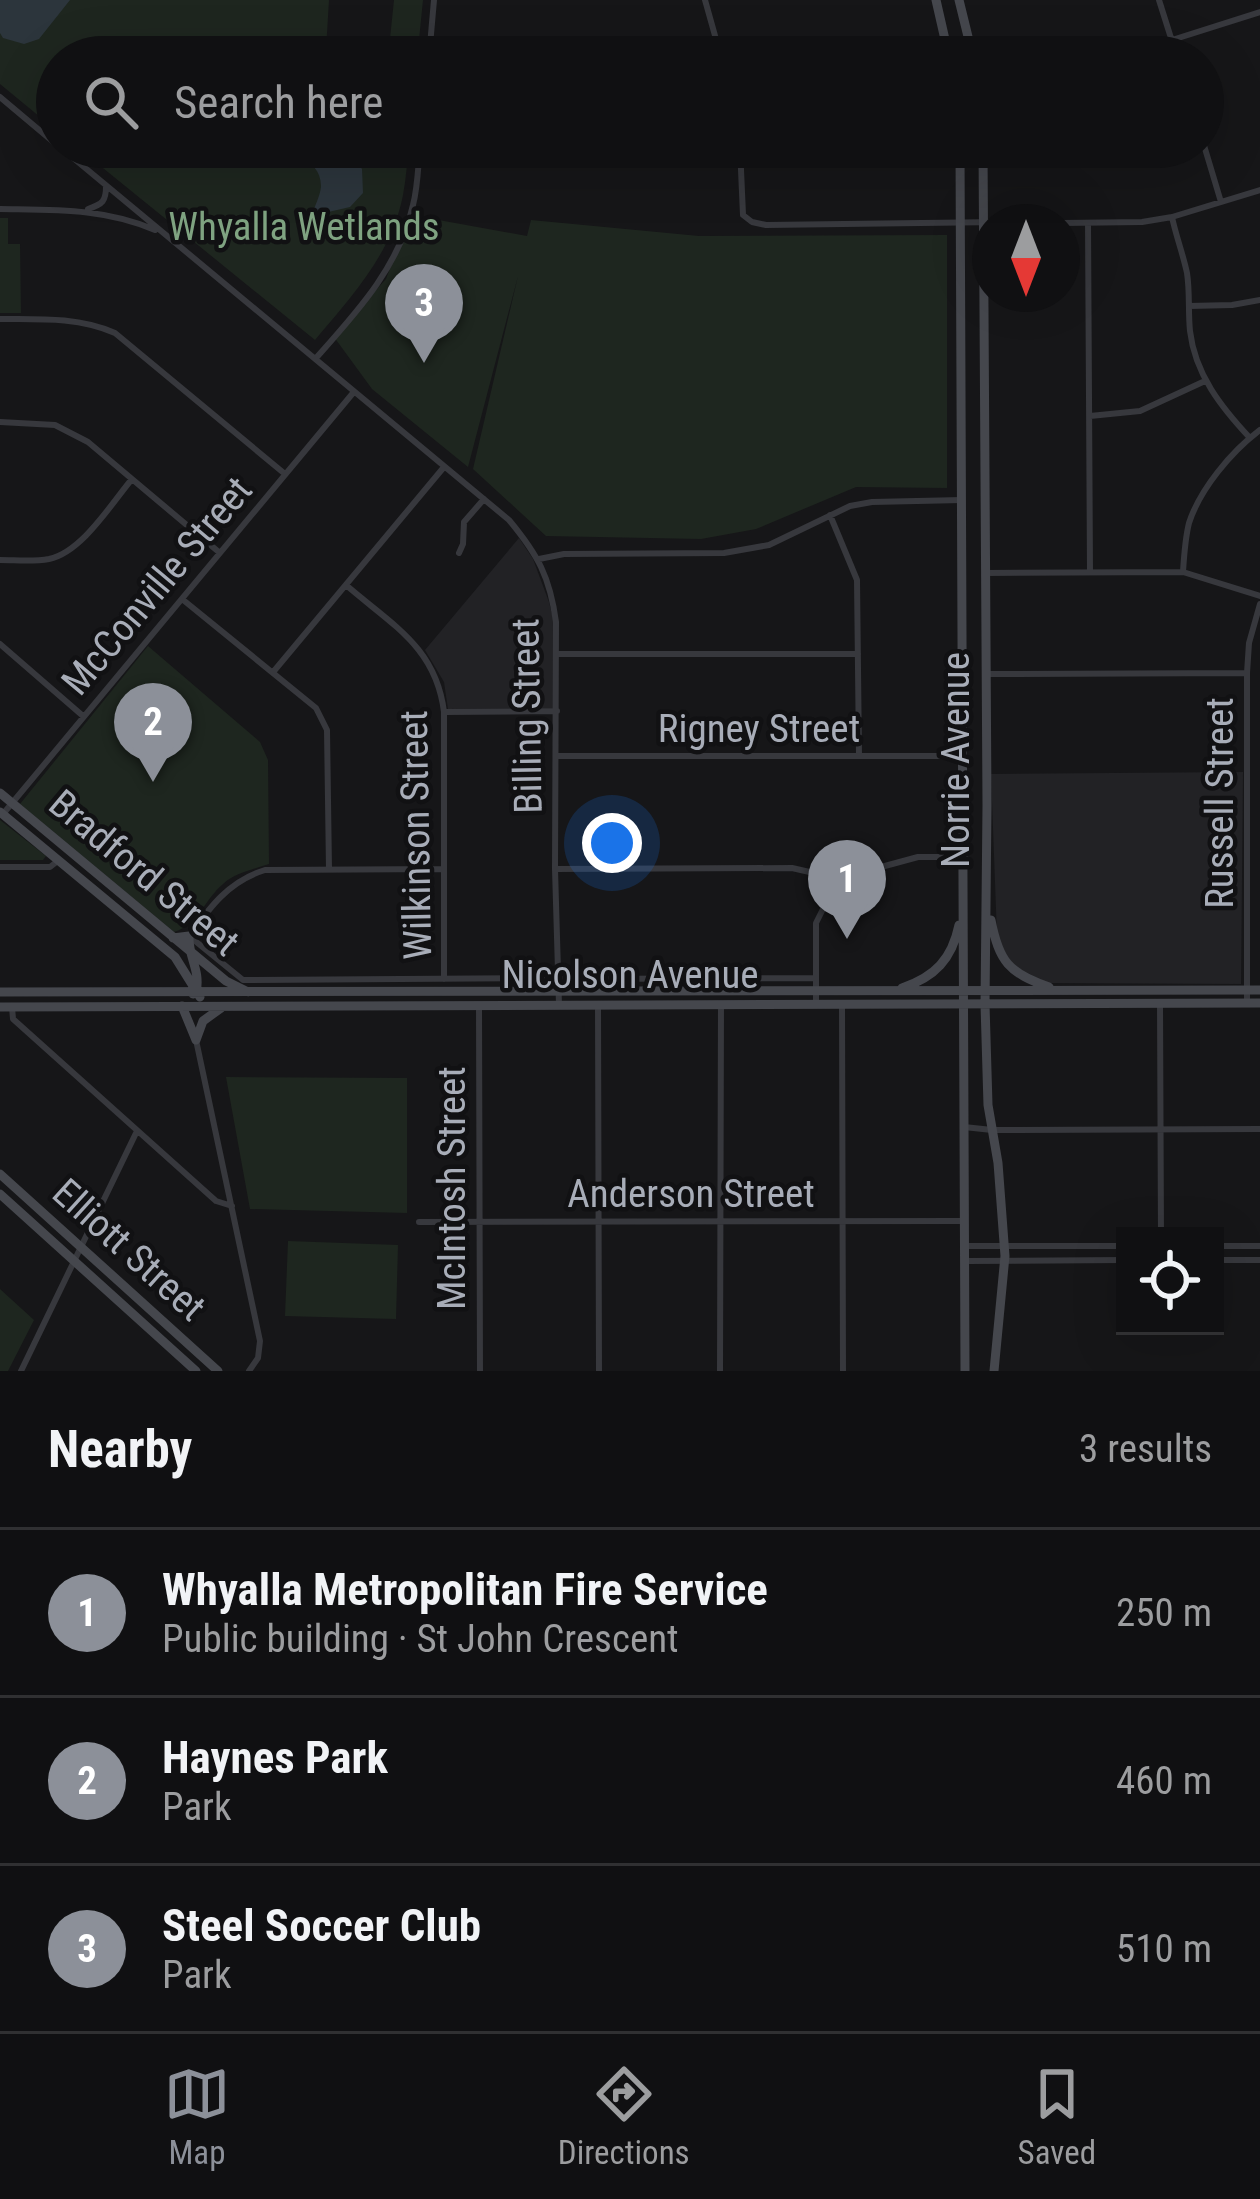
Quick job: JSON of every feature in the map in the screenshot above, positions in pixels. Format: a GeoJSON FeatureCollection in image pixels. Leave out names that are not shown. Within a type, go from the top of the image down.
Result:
{"type":"FeatureCollection","features":[{"type":"Feature","properties":{"kind":"main road"},"geometry":{"type":"LineString","coordinates":[[936,0],[945,36]]}},
{"type":"Feature","properties":{"kind":"main road"},"geometry":{"type":"LineString","coordinates":[[959,0],[968,36]]}},
{"type":"Feature","properties":{"kind":"main road","name":"Norrie Avenue"},"geometry":{"type":"LineString","coordinates":[[960,168],[965,1371]]}},
{"type":"Feature","properties":{"kind":"main road","name":"Norrie Avenue"},"geometry":{"type":"LineString","coordinates":[[983,168],[984,204]]}},
{"type":"Feature","properties":{"kind":"main road","name":"Norrie Avenue"},"geometry":{"type":"LineString","coordinates":[[984,312],[985,998],[988,1105],[998,1163],[1005,1261],[994,1371]]}},
{"type":"Feature","properties":{"kind":"main road"},"geometry":{"type":"LineString","coordinates":[[962,476],[984,475]]}},
{"type":"Feature","properties":{"kind":"main road"},"geometry":{"type":"LineString","coordinates":[[962,624],[986,623]]}},
{"type":"Feature","properties":{"kind":"main road","name":"Bradford Street"},"geometry":{"type":"LineString","coordinates":[[0,793],[188,950],[226,980],[253,993]]}},
{"type":"Feature","properties":{"kind":"main road"},"geometry":{"type":"LineString","coordinates":[[962,805],[987,806]]}},
{"type":"Feature","properties":{"kind":"main road","name":"Bradford Street"},"geometry":{"type":"LineString","coordinates":[[2,813],[175,957],[196,993]]}},
{"type":"Feature","properties":{"kind":"main road"},"geometry":{"type":"LineString","coordinates":[[986,897],[996,946],[1006,963],[1021,977],[1066,991]]}},
{"type":"Feature","properties":{"kind":"main road"},"geometry":{"type":"LineString","coordinates":[[885,992],[907,987],[938,970],[952,951],[963,901]]}},
{"type":"Feature","properties":{"kind":"main road"},"geometry":{"type":"LineString","coordinates":[[173,938],[189,936],[188,950],[199,973],[196,993]]}},
{"type":"Feature","properties":{"kind":"main road"},"geometry":{"type":"LineString","coordinates":[[172,993],[188,978]]}},
{"type":"Feature","properties":{"kind":"main road"},"geometry":{"type":"LineString","coordinates":[[444,980],[444,993]]}},
{"type":"Feature","properties":{"kind":"main road","name":"Nicolson Avenue"},"geometry":{"type":"LineString","coordinates":[[985,998],[1066,991],[1254,997]]}},
{"type":"Feature","properties":{"kind":"main road","name":"Nicolson Avenue"},"geometry":{"type":"LineString","coordinates":[[0,992],[253,993],[479,1005],[559,999],[598,1004],[721,1004],[885,992],[963,998]]}},
{"type":"Feature","properties":{"kind":"main road"},"geometry":{"type":"LineString","coordinates":[[79,993],[79,1006]]}},
{"type":"Feature","properties":{"kind":"main road"},"geometry":{"type":"LineString","coordinates":[[196,993],[206,1000],[240,1005]]}},
{"type":"Feature","properties":{"kind":"main road"},"geometry":{"type":"LineString","coordinates":[[166,1006],[196,993]]}},
{"type":"Feature","properties":{"kind":"main road","name":"Nicolson Avenue"},"geometry":{"type":"LineString","coordinates":[[6,1007],[240,1005],[444,993],[559,999],[816,998],[842,1004],[985,998],[1160,1004],[1254,997]]}},
{"type":"Feature","properties":{"kind":"main road"},"geometry":{"type":"LineString","coordinates":[[196,1040],[203,1022],[226,1005]]}},
{"type":"Feature","properties":{"kind":"main road"},"geometry":{"type":"LineString","coordinates":[[182,1006],[196,1040]]}},
{"type":"Feature","properties":{"kind":"main road","name":"Elliott Street"},"geometry":{"type":"LineString","coordinates":[[0,1174],[218,1371]]}},
{"type":"Feature","properties":{"kind":"main road","name":"Elliott Street"},"geometry":{"type":"LineString","coordinates":[[0,1194],[196,1371]]}},
{"type":"Feature","properties":{"kind":"street"},"geometry":{"type":"LineString","coordinates":[[431,36],[434,0]]}},
{"type":"Feature","properties":{"kind":"street"},"geometry":{"type":"LineString","coordinates":[[705,0],[715,36]]}},
{"type":"Feature","properties":{"kind":"street"},"geometry":{"type":"LineString","coordinates":[[1159,0],[1171,36]]}},
{"type":"Feature","properties":{"kind":"street"},"geometry":{"type":"LineString","coordinates":[[1185,36],[1260,12]]}},
{"type":"Feature","properties":{"kind":"street","name":"Billing Street"},"geometry":{"type":"LineString","coordinates":[[1,100],[36,128]]}},
{"type":"Feature","properties":{"kind":"street","name":"Billing Street"},"geometry":{"type":"LineString","coordinates":[[84,168],[509,520],[539,559],[553,596],[557,654],[559,999]]}},
{"type":"Feature","properties":{"kind":"street"},"geometry":{"type":"LineString","coordinates":[[315,360],[371,294],[402,242],[418,168]]}},
{"type":"Feature","properties":{"kind":"street"},"geometry":{"type":"LineString","coordinates":[[741,168],[742,215],[752,222],[972,222]]}},
{"type":"Feature","properties":{"kind":"street"},"geometry":{"type":"LineString","coordinates":[[1211,168],[1221,202]]}},
{"type":"Feature","properties":{"kind":"street"},"geometry":{"type":"LineString","coordinates":[[85,210],[101,205],[106,186]]}},
{"type":"Feature","properties":{"kind":"street"},"geometry":{"type":"LineString","coordinates":[[1080,223],[1172,217],[1260,190]]}},
{"type":"Feature","properties":{"kind":"street"},"geometry":{"type":"LineString","coordinates":[[0,209],[85,210],[162,232]]}},
{"type":"Feature","properties":{"kind":"street"},"geometry":{"type":"LineString","coordinates":[[1172,217],[1188,279],[1192,346],[1205,381],[1250,437]]}},
{"type":"Feature","properties":{"kind":"street"},"geometry":{"type":"LineString","coordinates":[[1088,223],[1090,572]]}},
{"type":"Feature","properties":{"kind":"street"},"geometry":{"type":"LineString","coordinates":[[1189,306],[1260,300]]}},
{"type":"Feature","properties":{"kind":"street"},"geometry":{"type":"LineString","coordinates":[[0,319],[70,320],[115,333],[285,474]]}},
{"type":"Feature","properties":{"kind":"street"},"geometry":{"type":"LineString","coordinates":[[1089,416],[1140,411],[1205,381]]}},
{"type":"Feature","properties":{"kind":"street","name":"McConville Street"},"geometry":{"type":"LineString","coordinates":[[2,813],[352,393]]}},
{"type":"Feature","properties":{"kind":"street"},"geometry":{"type":"LineString","coordinates":[[0,422],[36,422],[70,431],[220,553]]}},
{"type":"Feature","properties":{"kind":"street"},"geometry":{"type":"LineString","coordinates":[[1183,572],[1188,527],[1198,503],[1215,477],[1260,430]]}},
{"type":"Feature","properties":{"kind":"street"},"geometry":{"type":"LineString","coordinates":[[274,671],[444,467]]}},
{"type":"Feature","properties":{"kind":"street"},"geometry":{"type":"LineString","coordinates":[[0,560],[44,560],[68,551],[132,478]]}},
{"type":"Feature","properties":{"kind":"street"},"geometry":{"type":"LineString","coordinates":[[459,553],[464,522],[484,500]]}},
{"type":"Feature","properties":{"kind":"street"},"geometry":{"type":"LineString","coordinates":[[539,559],[564,554],[748,550],[850,506],[962,500]]}},
{"type":"Feature","properties":{"kind":"street"},"geometry":{"type":"LineString","coordinates":[[830,515],[857,580],[860,756]]}},
{"type":"Feature","properties":{"kind":"street"},"geometry":{"type":"LineString","coordinates":[[985,573],[1183,572],[1260,600]]}},
{"type":"Feature","properties":{"kind":"street","name":"Wilkinson Street"},"geometry":{"type":"LineString","coordinates":[[346,585],[420,649],[441,692],[444,980]]}},
{"type":"Feature","properties":{"kind":"street"},"geometry":{"type":"LineString","coordinates":[[182,599],[316,708],[327,730],[329,869]]}},
{"type":"Feature","properties":{"kind":"street","name":"Russell Street"},"geometry":{"type":"LineString","coordinates":[[1254,997],[1246,673],[1260,600]]}},
{"type":"Feature","properties":{"kind":"street"},"geometry":{"type":"LineString","coordinates":[[0,644],[83,716]]}},
{"type":"Feature","properties":{"kind":"street"},"geometry":{"type":"LineString","coordinates":[[557,654],[859,654]]}},
{"type":"Feature","properties":{"kind":"street"},"geometry":{"type":"LineString","coordinates":[[986,674],[1246,673]]}},
{"type":"Feature","properties":{"kind":"street"},"geometry":{"type":"LineString","coordinates":[[444,712],[557,711]]}},
{"type":"Feature","properties":{"kind":"street","name":"Rigney Street"},"geometry":{"type":"LineString","coordinates":[[556,756],[962,756]]}},
{"type":"Feature","properties":{"kind":"street"},"geometry":{"type":"LineString","coordinates":[[816,998],[816,923],[833,889],[859,873],[918,857],[962,857]]}},
{"type":"Feature","properties":{"kind":"street"},"geometry":{"type":"LineString","coordinates":[[0,867],[50,867],[59,860]]}},
{"type":"Feature","properties":{"kind":"street"},"geometry":{"type":"LineString","coordinates":[[555,869],[792,868],[814,874],[833,889]]}},
{"type":"Feature","properties":{"kind":"street"},"geometry":{"type":"LineString","coordinates":[[189,936],[232,884],[246,876],[279,869],[443,869]]}},
{"type":"Feature","properties":{"kind":"street","name":"Nicolson Avenue"},"geometry":{"type":"LineString","coordinates":[[189,936],[243,980],[544,978]]}},
{"type":"Feature","properties":{"kind":"street","name":"Nicolson Avenue"},"geometry":{"type":"LineString","coordinates":[[559,979],[816,978]]}},
{"type":"Feature","properties":{"kind":"street"},"geometry":{"type":"LineString","coordinates":[[598,1004],[599,1371]]}},
{"type":"Feature","properties":{"kind":"street"},"geometry":{"type":"LineString","coordinates":[[719,1371],[721,1004]]}},
{"type":"Feature","properties":{"kind":"street"},"geometry":{"type":"LineString","coordinates":[[842,1004],[843,1371]]}},
{"type":"Feature","properties":{"kind":"street"},"geometry":{"type":"LineString","coordinates":[[1160,1004],[1161,1227]]}},
{"type":"Feature","properties":{"kind":"street","name":"McIntosh Street"},"geometry":{"type":"LineString","coordinates":[[479,1005],[480,1371]]}},
{"type":"Feature","properties":{"kind":"street"},"geometry":{"type":"LineString","coordinates":[[6,1007],[13,1019],[215,1201],[232,1206]]}},
{"type":"Feature","properties":{"kind":"street"},"geometry":{"type":"LineString","coordinates":[[196,1040],[260,1341],[249,1371]]}},
{"type":"Feature","properties":{"kind":"street"},"geometry":{"type":"LineString","coordinates":[[963,1127],[1260,1129]]}},
{"type":"Feature","properties":{"kind":"street"},"geometry":{"type":"LineString","coordinates":[[21,1371],[137,1131]]}},
{"type":"Feature","properties":{"kind":"street","name":"Anderson Street"},"geometry":{"type":"LineString","coordinates":[[418,1222],[964,1221]]}},
{"type":"Feature","properties":{"kind":"street"},"geometry":{"type":"LineString","coordinates":[[964,1246],[1116,1246]]}},
{"type":"Feature","properties":{"kind":"street"},"geometry":{"type":"LineString","coordinates":[[1224,1246],[1260,1246]]}},
{"type":"Feature","properties":{"kind":"street"},"geometry":{"type":"LineString","coordinates":[[964,1261],[1116,1260]]}},
{"type":"Feature","properties":{"kind":"street"},"geometry":{"type":"LineString","coordinates":[[1224,1260],[1260,1260]]}},
{"type":"Feature","properties":{"kind":"shaded area"},"geometry":{"type":"Polygon","coordinates":[[[0,0],[70,0],[36,40],[24,44],[0,33],[0,0]]]}},
{"type":"Feature","properties":{"kind":"shaded area"},"geometry":{"type":"Polygon","coordinates":[[[315,168],[361,168],[363,193],[350,207],[311,216],[320,177],[315,168]]]}},
{"type":"Feature","properties":{"kind":"shaded area"},"geometry":{"type":"Polygon","coordinates":[[[519,538],[533,559],[554,622],[556,708],[448,709],[444,682],[425,650],[519,538]]]}},
{"type":"Feature","properties":{"kind":"shaded area"},"geometry":{"type":"Polygon","coordinates":[[[1243,772],[1241,984],[1047,983],[1007,957],[997,936],[991,774],[1243,772]]]}},
{"type":"Feature","properties":{"kind":"green space"},"geometry":{"type":"Polygon","coordinates":[[[0,0],[329,0],[327,36],[36,36],[36,114],[0,84],[0,0]]]}},
{"type":"Feature","properties":{"kind":"green space"},"geometry":{"type":"Polygon","coordinates":[[[394,0],[423,0],[419,36],[390,36],[394,0]]]}},
{"type":"Feature","properties":{"kind":"green space","name":"Whyalla Wetlands"},"geometry":{"type":"Polygon","coordinates":[[[103,168],[406,168],[398,216],[380,255],[315,340],[103,168]]]}},
{"type":"Feature","properties":{"kind":"green space"},"geometry":{"type":"Polygon","coordinates":[[[411,215],[527,236],[531,220],[699,236],[947,235],[947,488],[856,487],[756,529],[701,539],[546,536],[473,469],[518,276],[468,467],[372,389],[334,337],[386,279],[411,215]]]}},
{"type":"Feature","properties":{"kind":"green space"},"geometry":{"type":"Polygon","coordinates":[[[0,218],[8,218],[8,244],[20,244],[21,313],[0,313],[0,218]]]}},
{"type":"Feature","properties":{"kind":"green space"},"geometry":{"type":"Polygon","coordinates":[[[148,646],[260,742],[268,760],[269,864],[228,880],[189,924],[174,932],[20,804],[148,646]]]}},
{"type":"Feature","properties":{"kind":"green space"},"geometry":{"type":"Polygon","coordinates":[[[0,820],[46,856],[43,860],[0,860],[0,820]]]}},
{"type":"Feature","properties":{"kind":"green space"},"geometry":{"type":"Polygon","coordinates":[[[226,1077],[407,1078],[407,1213],[250,1209],[226,1077]]]}},
{"type":"Feature","properties":{"kind":"green space"},"geometry":{"type":"Polygon","coordinates":[[[288,1241],[398,1245],[396,1319],[285,1316],[288,1241]]]}},
{"type":"Feature","properties":{"kind":"green space"},"geometry":{"type":"Polygon","coordinates":[[[0,1289],[34,1320],[8,1371],[0,1371],[0,1289]]]}},
{"type":"Feature","properties":{"kind":"place","name":"Steel Soccer Club"},"geometry":{"type":"Point","coordinates":[424,363]}},
{"type":"Feature","properties":{"kind":"place","name":"Haynes Park"},"geometry":{"type":"Point","coordinates":[153,782]}},
{"type":"Feature","properties":{"kind":"place","name":"Whyalla Metropolitan Fire Service"},"geometry":{"type":"Point","coordinates":[847,939]}}]}
